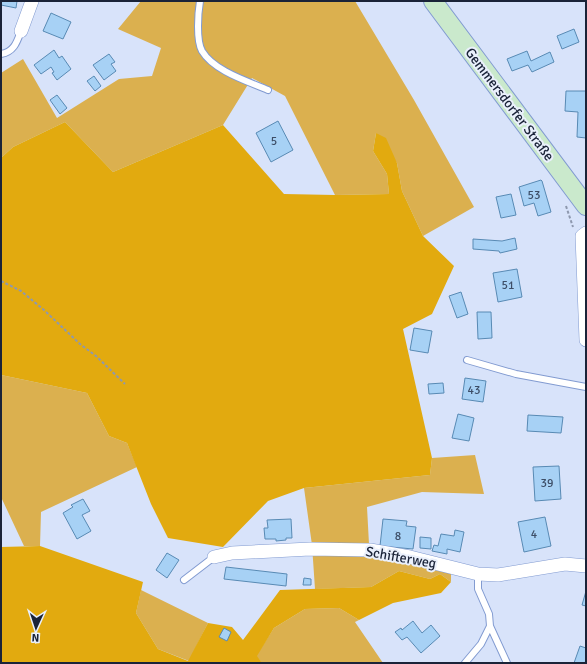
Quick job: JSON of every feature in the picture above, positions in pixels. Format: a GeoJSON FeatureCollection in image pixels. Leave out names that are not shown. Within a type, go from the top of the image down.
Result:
{"type":"FeatureCollection","features":[{"type":"Feature","properties":{"kind":"main road","name":"Gemmersdorfer Straße"},"geometry":{"type":"LineString","coordinates":[[433,1],[586,206]]}},
{"type":"Feature","properties":{"kind":"street"},"geometry":{"type":"LineString","coordinates":[[21,31],[32,1]]}},
{"type":"Feature","properties":{"kind":"street"},"geometry":{"type":"LineString","coordinates":[[586,233],[582,236],[586,340]]}},
{"type":"Feature","properties":{"kind":"street","name":"Schifterweg"},"geometry":{"type":"LineString","coordinates":[[214,557],[232,553],[294,550],[370,550],[410,557],[478,574],[498,575],[565,564],[586,566]]}},
{"type":"Feature","properties":{"kind":"lane"},"geometry":{"type":"LineString","coordinates":[[200,1],[197,22],[202,50],[215,66],[268,90]]}},
{"type":"Feature","properties":{"kind":"lane"},"geometry":{"type":"LineString","coordinates":[[1,54],[6,53],[15,46],[21,31]]}},
{"type":"Feature","properties":{"kind":"lane"},"geometry":{"type":"LineString","coordinates":[[467,360],[516,374],[586,387]]}},
{"type":"Feature","properties":{"kind":"lane"},"geometry":{"type":"LineString","coordinates":[[184,580],[214,557]]}},
{"type":"Feature","properties":{"kind":"lane"},"geometry":{"type":"LineString","coordinates":[[478,574],[478,589],[489,614],[490,626],[507,663]]}},
{"type":"Feature","properties":{"kind":"lane"},"geometry":{"type":"LineString","coordinates":[[465,663],[482,644],[490,626]]}},
{"type":"Feature","properties":{"kind":"path"},"geometry":{"type":"LineString","coordinates":[[1,281],[21,291],[44,310],[125,384]]}},
{"type":"Feature","properties":{"kind":"shaded area"},"geometry":{"type":"Polygon","coordinates":[[[141,1],[355,1],[414,100],[474,207],[423,236],[402,191],[397,163],[376,133],[373,151],[387,174],[389,194],[335,195],[285,96],[252,78],[223,125],[113,172],[65,122],[13,147],[1,158],[1,73],[23,59],[57,118],[119,79],[152,76],[161,48],[118,29],[141,1]]]}},
{"type":"Feature","properties":{"kind":"shaded area"},"geometry":{"type":"Polygon","coordinates":[[[65,122],[113,172],[223,125],[284,194],[389,194],[387,174],[373,151],[376,133],[386,138],[397,163],[402,191],[423,236],[454,266],[432,314],[403,329],[432,458],[430,475],[304,488],[268,501],[223,547],[168,538],[151,504],[127,443],[109,436],[87,393],[1,375],[1,158],[13,147],[65,122]]]}},
{"type":"Feature","properties":{"kind":"shaded area"},"geometry":{"type":"Polygon","coordinates":[[[1,375],[87,393],[109,436],[127,443],[137,467],[41,512],[40,546],[24,546],[1,497],[1,375]]]}},
{"type":"Feature","properties":{"kind":"shaded area"},"geometry":{"type":"Polygon","coordinates":[[[475,455],[484,494],[422,492],[367,507],[369,544],[451,565],[451,582],[440,574],[430,579],[399,571],[371,587],[315,589],[312,545],[304,488],[430,475],[432,458],[475,455]]]}},
{"type":"Feature","properties":{"kind":"shaded area"},"geometry":{"type":"Polygon","coordinates":[[[40,546],[143,582],[136,613],[158,649],[188,661],[208,623],[232,627],[243,640],[280,590],[371,587],[399,571],[430,579],[440,574],[451,582],[441,593],[393,603],[359,620],[339,608],[305,609],[274,628],[257,656],[262,663],[1,663],[1,547],[40,546]]]}},
{"type":"Feature","properties":{"kind":"shaded area"},"geometry":{"type":"Polygon","coordinates":[[[141,590],[208,623],[189,661],[158,649],[136,613],[141,590]]]}},
{"type":"Feature","properties":{"kind":"shaded area"},"geometry":{"type":"Polygon","coordinates":[[[339,608],[359,620],[355,622],[383,663],[262,663],[256,656],[274,628],[305,609],[339,608]]]}},
{"type":"Feature","properties":{"kind":"building"},"geometry":{"type":"Polygon","coordinates":[[[1,1],[17,1],[16,8],[1,5],[1,1]]]}},
{"type":"Feature","properties":{"kind":"building"},"geometry":{"type":"Polygon","coordinates":[[[51,13],[71,22],[63,39],[43,31],[51,13]]]}},
{"type":"Feature","properties":{"kind":"building"},"geometry":{"type":"Polygon","coordinates":[[[574,29],[579,42],[562,49],[557,36],[574,29]]]}},
{"type":"Feature","properties":{"kind":"building"},"geometry":{"type":"Polygon","coordinates":[[[54,50],[59,58],[62,56],[71,69],[57,80],[52,73],[54,72],[51,67],[41,74],[34,65],[54,50]]]}},
{"type":"Feature","properties":{"kind":"building"},"geometry":{"type":"Polygon","coordinates":[[[527,51],[531,61],[550,52],[554,62],[532,72],[528,65],[512,71],[507,59],[527,51]]]}},
{"type":"Feature","properties":{"kind":"building"},"geometry":{"type":"Polygon","coordinates":[[[109,54],[115,62],[111,64],[116,71],[104,80],[93,65],[109,54]]]}},
{"type":"Feature","properties":{"kind":"building"},"geometry":{"type":"Polygon","coordinates":[[[94,76],[101,86],[95,91],[87,81],[94,76]]]}},
{"type":"Feature","properties":{"kind":"building"},"geometry":{"type":"Polygon","coordinates":[[[566,91],[586,91],[586,138],[577,137],[578,112],[565,111],[566,91]]]}},
{"type":"Feature","properties":{"kind":"building"},"geometry":{"type":"Polygon","coordinates":[[[57,95],[67,108],[60,114],[50,100],[57,95]]]}},
{"type":"Feature","properties":{"kind":"building"},"geometry":{"type":"Polygon","coordinates":[[[278,121],[293,150],[271,162],[256,133],[278,121]]]}},
{"type":"Feature","properties":{"kind":"building"},"geometry":{"type":"Polygon","coordinates":[[[541,180],[551,212],[538,216],[534,203],[524,206],[519,187],[541,180]]]}},
{"type":"Feature","properties":{"kind":"building"},"geometry":{"type":"Polygon","coordinates":[[[511,194],[516,215],[501,218],[496,197],[511,194]]]}},
{"type":"Feature","properties":{"kind":"building"},"geometry":{"type":"Polygon","coordinates":[[[515,238],[517,249],[500,253],[499,251],[473,249],[473,239],[502,241],[515,238]]]}},
{"type":"Feature","properties":{"kind":"building"},"geometry":{"type":"Polygon","coordinates":[[[517,269],[522,297],[498,302],[493,273],[517,269]]]}},
{"type":"Feature","properties":{"kind":"building"},"geometry":{"type":"Polygon","coordinates":[[[461,292],[468,314],[457,318],[449,296],[461,292]]]}},
{"type":"Feature","properties":{"kind":"building"},"geometry":{"type":"Polygon","coordinates":[[[477,312],[491,312],[492,338],[478,339],[477,312]]]}},
{"type":"Feature","properties":{"kind":"building"},"geometry":{"type":"Polygon","coordinates":[[[414,328],[432,331],[428,353],[410,350],[414,328]]]}},
{"type":"Feature","properties":{"kind":"building"},"geometry":{"type":"Polygon","coordinates":[[[465,378],[486,381],[483,402],[462,399],[465,378]]]}},
{"type":"Feature","properties":{"kind":"building"},"geometry":{"type":"Polygon","coordinates":[[[443,383],[444,393],[429,394],[428,384],[443,383]]]}},
{"type":"Feature","properties":{"kind":"building"},"geometry":{"type":"Polygon","coordinates":[[[458,414],[474,418],[469,441],[452,438],[458,414]]]}},
{"type":"Feature","properties":{"kind":"building"},"geometry":{"type":"Polygon","coordinates":[[[528,415],[563,417],[561,433],[527,431],[528,415]]]}},
{"type":"Feature","properties":{"kind":"building"},"geometry":{"type":"Polygon","coordinates":[[[559,466],[561,499],[535,501],[533,467],[559,466]]]}},
{"type":"Feature","properties":{"kind":"building"},"geometry":{"type":"Polygon","coordinates":[[[83,499],[90,511],[82,515],[91,531],[77,539],[63,513],[73,507],[71,505],[83,499]]]}},
{"type":"Feature","properties":{"kind":"building"},"geometry":{"type":"Polygon","coordinates":[[[545,517],[551,546],[524,552],[518,522],[545,517]]]}},
{"type":"Feature","properties":{"kind":"building"},"geometry":{"type":"Polygon","coordinates":[[[291,519],[292,538],[276,541],[276,539],[265,539],[264,528],[268,528],[267,520],[291,519]]]}},
{"type":"Feature","properties":{"kind":"building"},"geometry":{"type":"Polygon","coordinates":[[[383,519],[407,521],[406,526],[416,527],[413,549],[380,546],[383,519]]]}},
{"type":"Feature","properties":{"kind":"building"},"geometry":{"type":"Polygon","coordinates":[[[455,530],[464,532],[460,552],[447,549],[447,554],[432,551],[434,545],[438,546],[441,534],[454,536],[455,530]]]}},
{"type":"Feature","properties":{"kind":"building"},"geometry":{"type":"Polygon","coordinates":[[[420,537],[431,538],[431,549],[420,548],[420,537]]]}},
{"type":"Feature","properties":{"kind":"building"},"geometry":{"type":"Polygon","coordinates":[[[167,553],[179,560],[167,578],[156,570],[167,553]]]}},
{"type":"Feature","properties":{"kind":"building"},"geometry":{"type":"Polygon","coordinates":[[[226,567],[287,574],[286,586],[224,579],[226,567]]]}},
{"type":"Feature","properties":{"kind":"building"},"geometry":{"type":"Polygon","coordinates":[[[304,578],[311,579],[311,585],[303,585],[304,578]]]}},
{"type":"Feature","properties":{"kind":"building"},"geometry":{"type":"Polygon","coordinates":[[[586,591],[586,606],[582,605],[586,591]]]}},
{"type":"Feature","properties":{"kind":"building"},"geometry":{"type":"Polygon","coordinates":[[[413,621],[422,633],[431,625],[440,636],[421,653],[407,637],[402,640],[395,632],[401,628],[402,630],[413,621]]]}},
{"type":"Feature","properties":{"kind":"building"},"geometry":{"type":"Polygon","coordinates":[[[224,628],[231,632],[227,641],[219,637],[224,628]]]}},
{"type":"Feature","properties":{"kind":"building"},"geometry":{"type":"Polygon","coordinates":[[[580,646],[586,648],[585,663],[574,663],[580,646]]]}}]}
